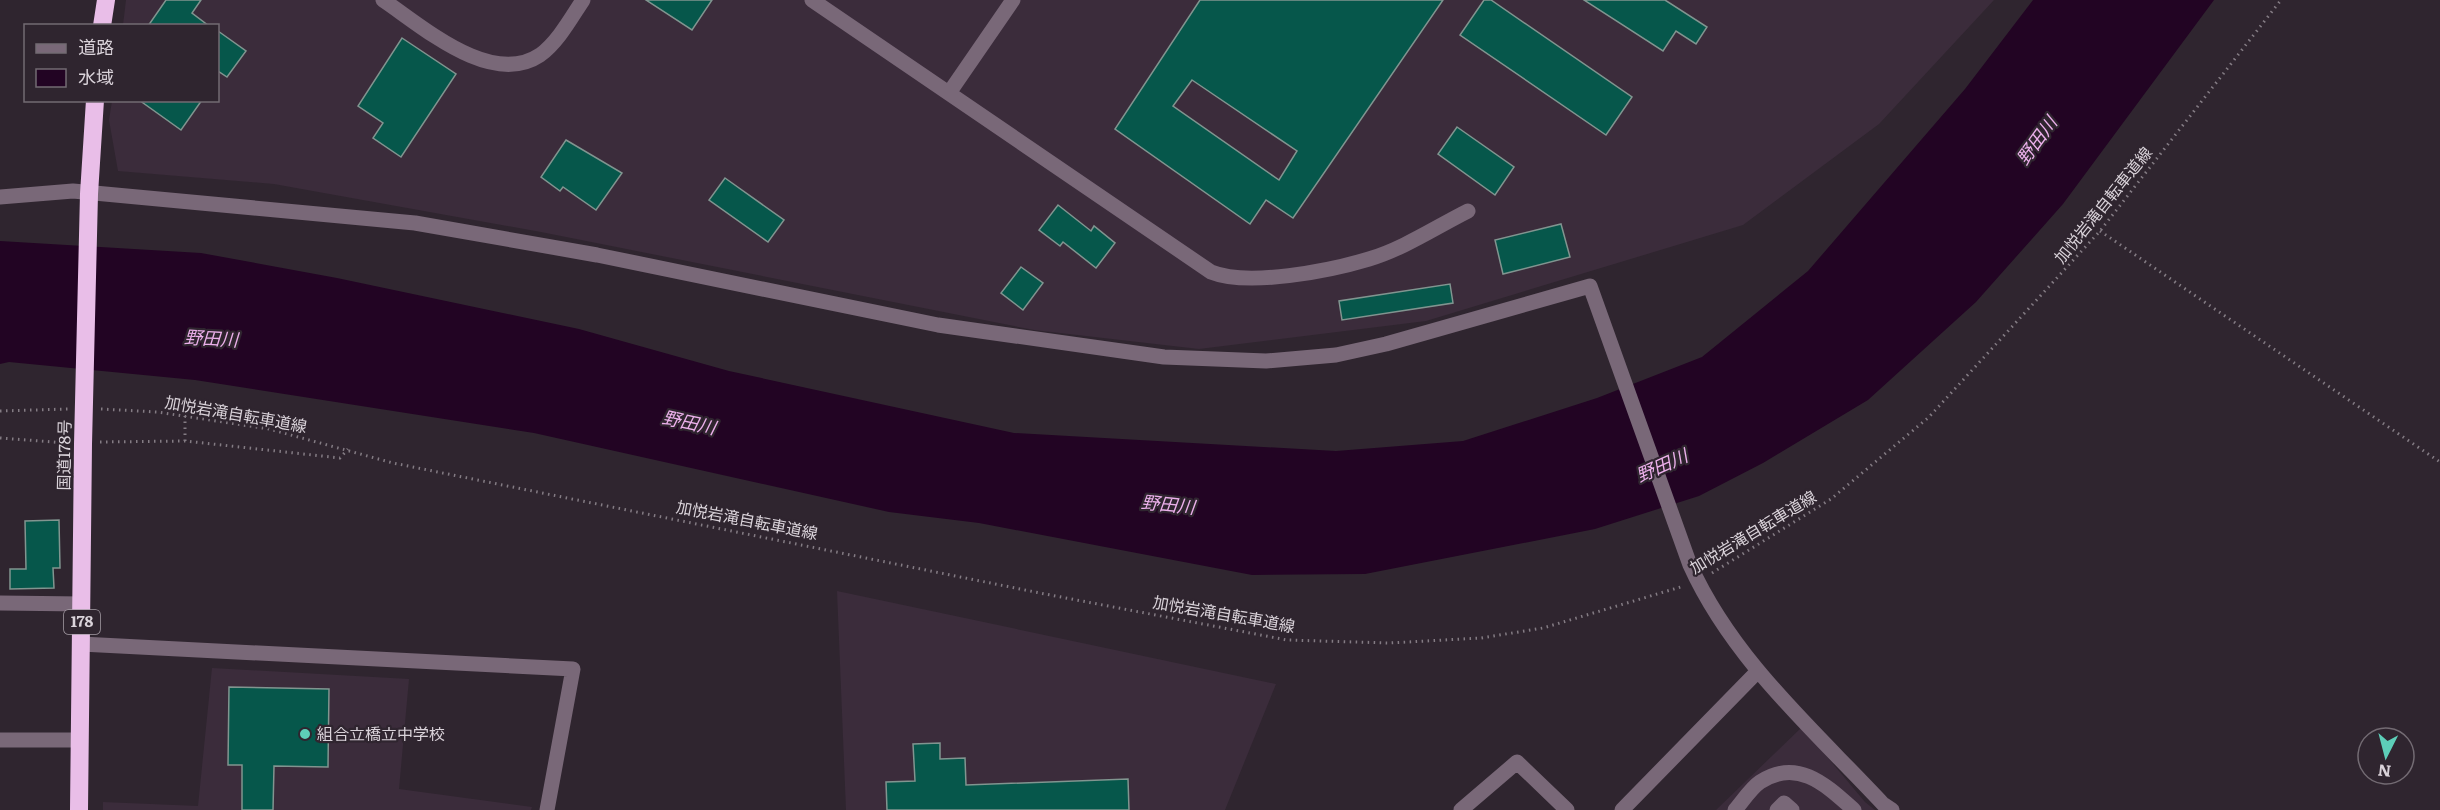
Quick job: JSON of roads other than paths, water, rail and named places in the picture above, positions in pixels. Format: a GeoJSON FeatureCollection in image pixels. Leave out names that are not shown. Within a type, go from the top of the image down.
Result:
{"type":"FeatureCollection","features":[{"type":"Feature","properties":{"kind":"highway"},"geometry":{"type":"LineString","coordinates":[[102,24],[106,0]]}},
{"type":"Feature","properties":{"kind":"highway","name":"国道178号"},"geometry":{"type":"LineString","coordinates":[[79,810],[82,604],[79,441],[95,102]]}},
{"type":"Feature","properties":{"kind":"street"},"geometry":{"type":"LineString","coordinates":[[383,0],[458,51],[482,60],[506,64],[522,63],[540,54],[559,35],[583,0]]}},
{"type":"Feature","properties":{"kind":"street"},"geometry":{"type":"LineString","coordinates":[[812,0],[1211,272],[1226,278],[1268,278],[1370,259],[1468,211]]}},
{"type":"Feature","properties":{"kind":"street"},"geometry":{"type":"LineString","coordinates":[[949,93],[1013,0]]}},
{"type":"Feature","properties":{"kind":"street"},"geometry":{"type":"LineString","coordinates":[[0,197],[73,190],[89,194],[415,223],[586,253],[938,325],[1164,357],[1266,361],[1336,356],[1590,286],[1690,565],[1707,600],[1757,672],[1883,804],[1892,810]]}},
{"type":"Feature","properties":{"kind":"street"},"geometry":{"type":"LineString","coordinates":[[0,603],[82,604]]}},
{"type":"Feature","properties":{"kind":"street"},"geometry":{"type":"LineString","coordinates":[[81,644],[573,669],[546,810]]}},
{"type":"Feature","properties":{"kind":"street"},"geometry":{"type":"LineString","coordinates":[[1622,810],[1757,672]]}},
{"type":"Feature","properties":{"kind":"street"},"geometry":{"type":"LineString","coordinates":[[0,740],[79,740]]}},
{"type":"Feature","properties":{"kind":"street"},"geometry":{"type":"LineString","coordinates":[[1461,810],[1517,762],[1567,810]]}},
{"type":"Feature","properties":{"kind":"street"},"geometry":{"type":"LineString","coordinates":[[1736,810],[1760,782],[1788,772],[1822,782],[1847,808]]}},
{"type":"Feature","properties":{"kind":"street"},"geometry":{"type":"LineString","coordinates":[[1778,810],[1784,803],[1792,810]]}},
{"type":"Feature","properties":{"kind":"water","name":"野田川"},"geometry":{"type":"Polygon","coordinates":[[[2033,0],[2214,0],[2063,204],[1976,302],[1868,400],[1763,463],[1699,496],[1595,529],[1365,574],[1252,575],[979,523],[889,512],[534,433],[195,380],[9,362],[0,364],[0,241],[201,253],[337,278],[579,329],[729,371],[1014,433],[1336,451],[1463,441],[1597,398],[1702,357],[1808,271],[1965,89],[2033,0]]]}},
{"type":"Feature","properties":{"kind":"place","name":"組合立橋立中学校"},"geometry":{"type":"Point","coordinates":[305,734]}}]}
